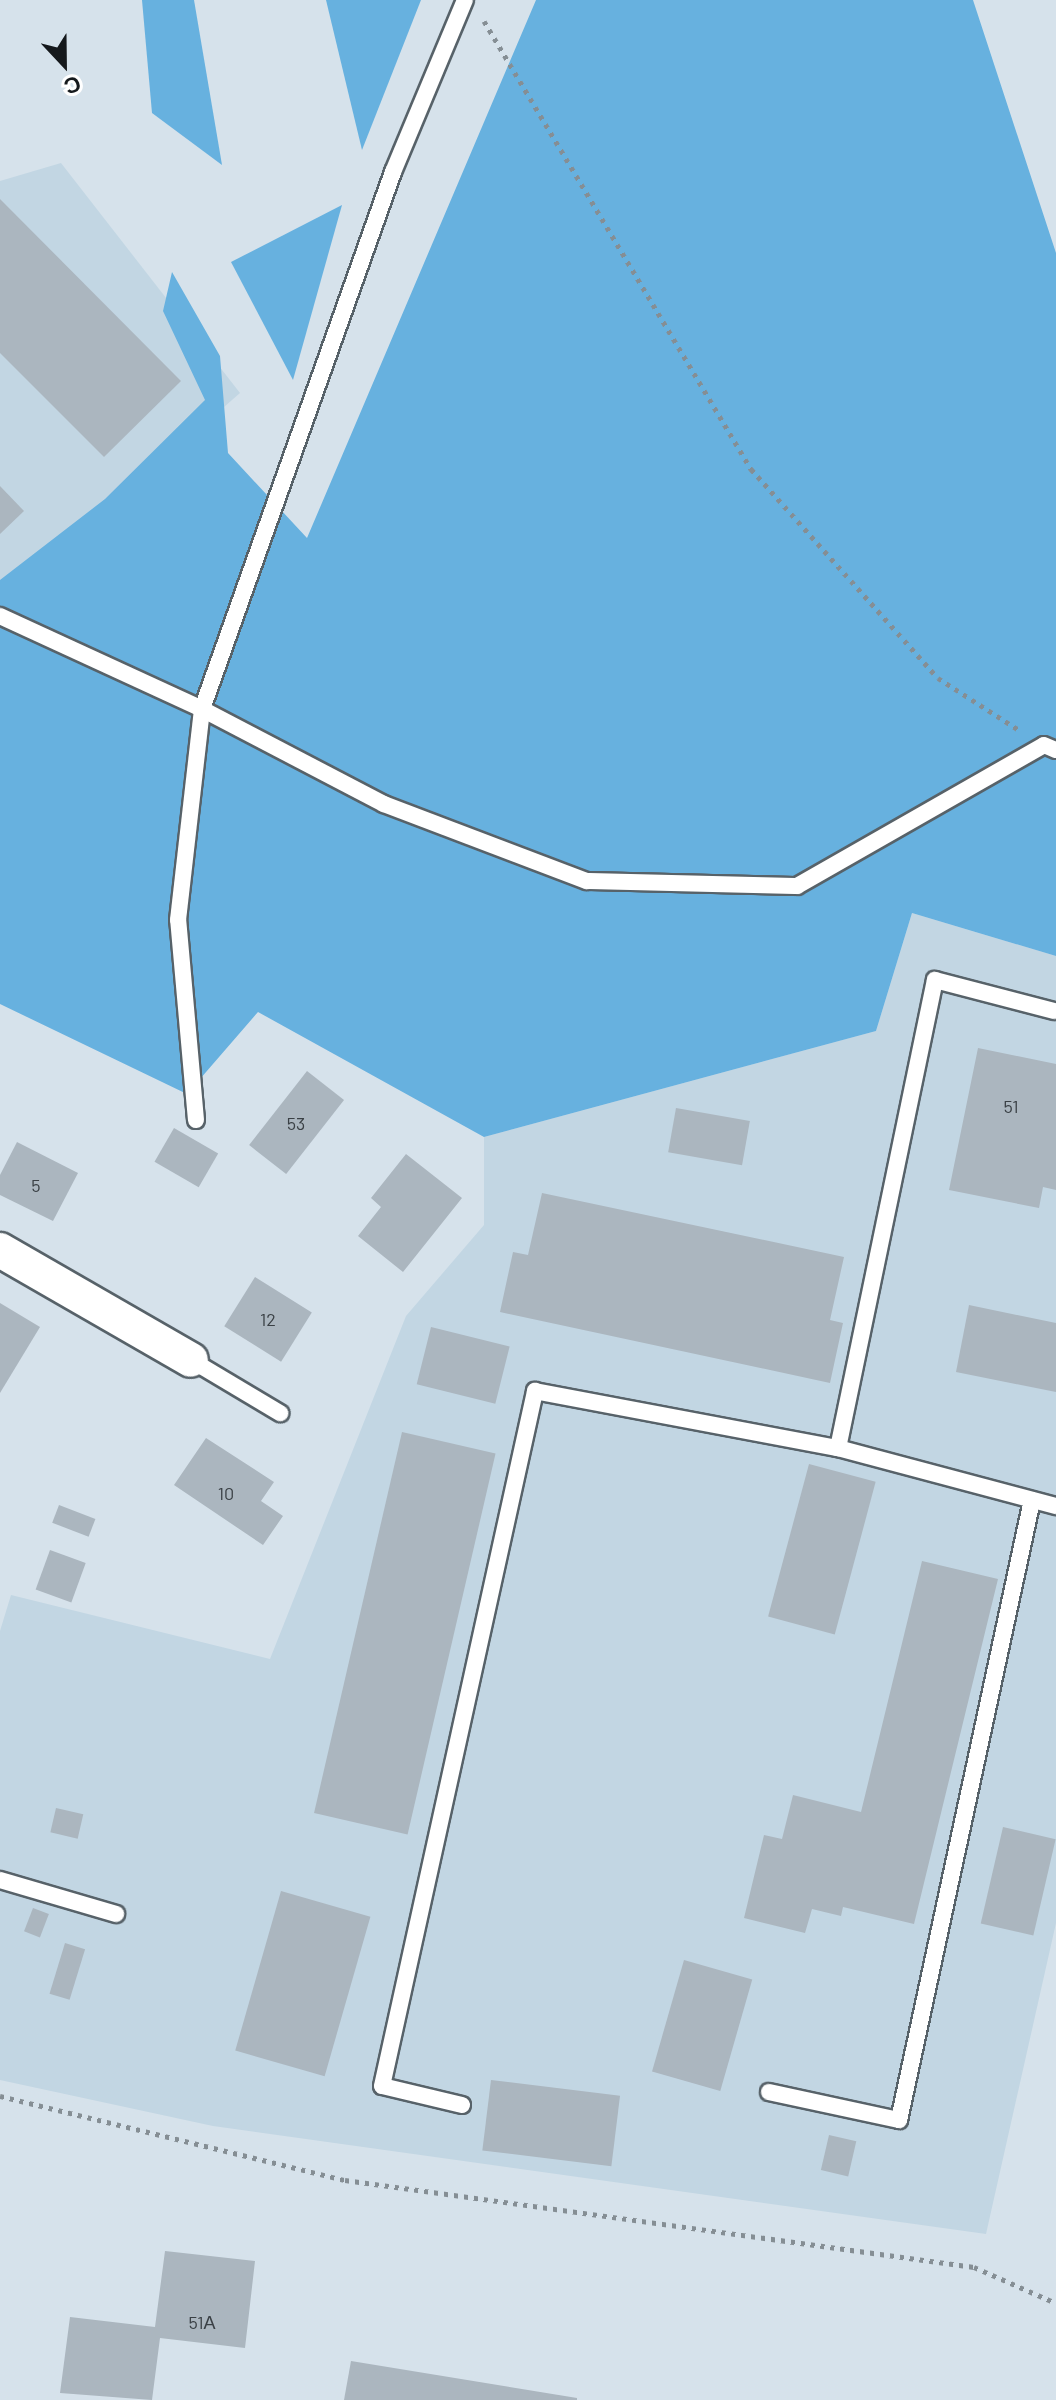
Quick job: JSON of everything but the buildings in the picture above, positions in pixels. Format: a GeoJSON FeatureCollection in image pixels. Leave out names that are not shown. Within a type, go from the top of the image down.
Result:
{"type":"FeatureCollection","features":[{"type":"Feature","properties":{"kind":"street"},"geometry":{"type":"LineString","coordinates":[[0,1250],[191,1360]]}},
{"type":"Feature","properties":{"kind":"lane"},"geometry":{"type":"LineString","coordinates":[[196,1120],[178,920],[202,709],[393,172],[465,0]]}},
{"type":"Feature","properties":{"kind":"lane"},"geometry":{"type":"LineString","coordinates":[[0,616],[202,709],[384,804],[587,881],[797,886],[1050,748]]}},
{"type":"Feature","properties":{"kind":"lane"},"geometry":{"type":"LineString","coordinates":[[838,1448],[935,980],[1054,1011]]}},
{"type":"Feature","properties":{"kind":"lane"},"geometry":{"type":"LineString","coordinates":[[191,1360],[280,1413]]}},
{"type":"Feature","properties":{"kind":"lane"},"geometry":{"type":"LineString","coordinates":[[462,2105],[382,2086],[535,1391],[838,1448],[1056,1506]]}},
{"type":"Feature","properties":{"kind":"lane"},"geometry":{"type":"LineString","coordinates":[[769,2092],[899,2120],[1032,1500]]}},
{"type":"Feature","properties":{"kind":"lane"},"geometry":{"type":"LineString","coordinates":[[0,1880],[116,1914]]}},
{"type":"Feature","properties":{"kind":"path"},"geometry":{"type":"LineString","coordinates":[[480,13],[751,469],[938,678],[1050,748]]}},
{"type":"Feature","properties":{"kind":"path"},"geometry":{"type":"LineString","coordinates":[[0,2096],[345,2180],[974,2267],[1056,2303]]}},
{"type":"Feature","properties":{"kind":"shaded area"},"geometry":{"type":"Polygon","coordinates":[[[142,0],[194,0],[222,165],[152,113],[142,0]]]}},
{"type":"Feature","properties":{"kind":"shaded area"},"geometry":{"type":"Polygon","coordinates":[[[326,0],[421,0],[362,150],[326,0]]]}},
{"type":"Feature","properties":{"kind":"shaded area"},"geometry":{"type":"Polygon","coordinates":[[[536,0],[973,0],[1056,253],[1056,956],[912,913],[876,1031],[484,1137],[258,1012],[187,1094],[0,1004],[0,580],[105,499],[205,400],[163,311],[172,272],[220,356],[228,453],[307,538],[536,0]]]}},
{"type":"Feature","properties":{"kind":"shaded area"},"geometry":{"type":"Polygon","coordinates":[[[61,163],[240,393],[0,603],[0,181],[61,163]]]}},
{"type":"Feature","properties":{"kind":"shaded area"},"geometry":{"type":"Polygon","coordinates":[[[342,205],[293,380],[231,262],[342,205]]]}},
{"type":"Feature","properties":{"kind":"shaded area"},"geometry":{"type":"Polygon","coordinates":[[[912,913],[1056,956],[1056,1923],[986,2234],[213,2126],[0,2080],[0,1631],[11,1595],[270,1659],[406,1316],[484,1225],[484,1137],[876,1031],[912,913]]]}}]}
